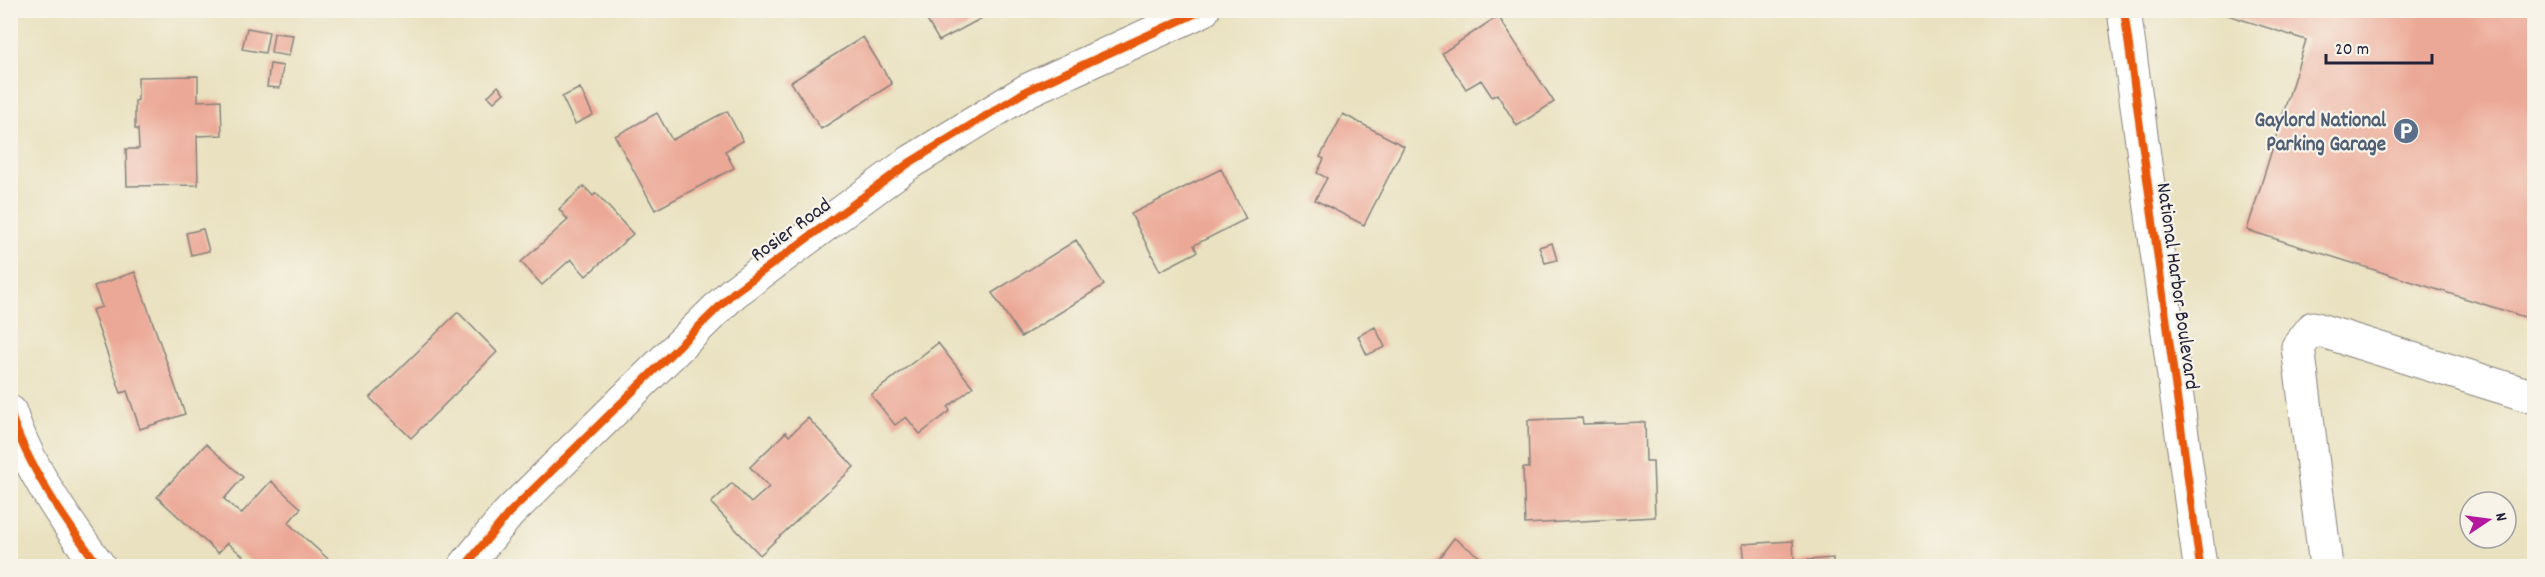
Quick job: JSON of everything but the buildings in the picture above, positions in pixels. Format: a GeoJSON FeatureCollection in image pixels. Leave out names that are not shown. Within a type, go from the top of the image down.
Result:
{"type":"FeatureCollection","features":[{"type":"Feature","properties":{"kind":"street","name":"Rosier Road"},"geometry":{"type":"LineString","coordinates":[[465,567],[509,513],[733,293],[909,163],[1028,90],[1203,10]]}},
{"type":"Feature","properties":{"kind":"street","name":"National Harbor Boulevard"},"geometry":{"type":"LineString","coordinates":[[2124,10],[2200,567]]}},
{"type":"Feature","properties":{"kind":"street"},"geometry":{"type":"LineString","coordinates":[[2326,567],[2298,347],[2313,328],[2535,398]]}},
{"type":"Feature","properties":{"kind":"street"},"geometry":{"type":"LineString","coordinates":[[10,412],[17,433],[53,498],[99,567]]}},
{"type":"Feature","properties":{"kind":"cycle path"},"geometry":{"type":"LineString","coordinates":[[465,566],[509,513],[733,293],[909,163],[1028,90],[1203,10]]}},
{"type":"Feature","properties":{"kind":"cycle path"},"geometry":{"type":"LineString","coordinates":[[2124,10],[2200,566]]}},
{"type":"Feature","properties":{"kind":"cycle path"},"geometry":{"type":"LineString","coordinates":[[10,412],[27,453],[48,493],[99,566]]}},
{"type":"Feature","properties":{"kind":"place","name":"Gaylord National Parking Garage"},"geometry":{"type":"Point","coordinates":[2406,131]}}]}
